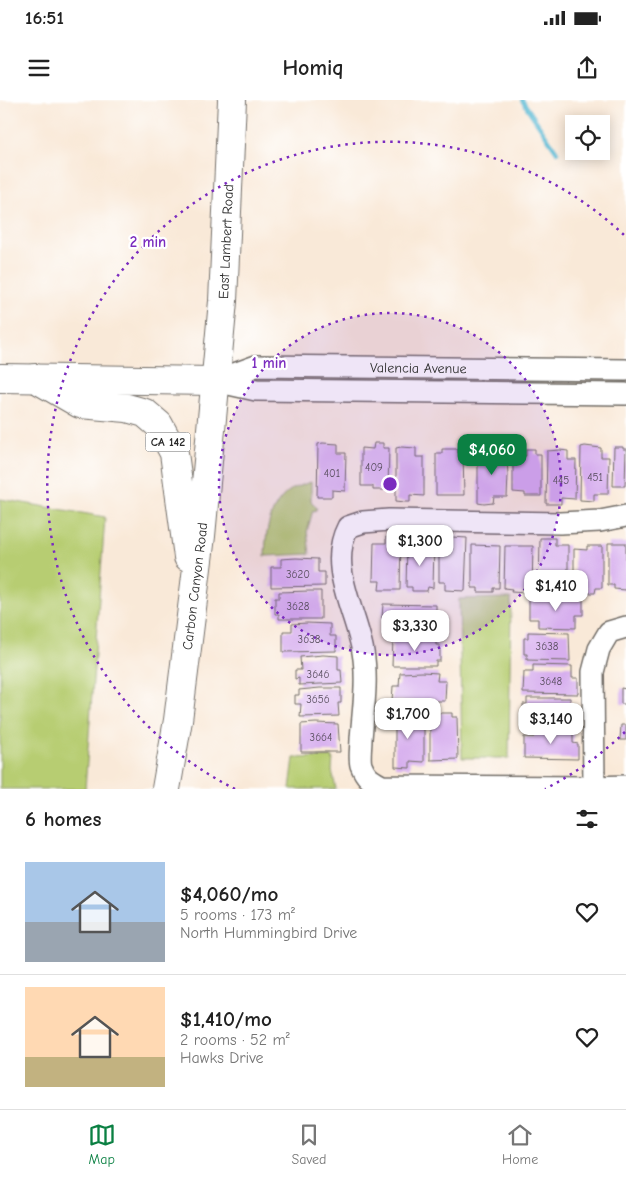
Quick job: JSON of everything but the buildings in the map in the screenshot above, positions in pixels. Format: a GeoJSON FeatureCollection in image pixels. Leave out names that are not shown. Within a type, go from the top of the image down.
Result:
{"type":"FeatureCollection","features":[{"type":"Feature","properties":{"kind":"main road","name":"East Lambert Road"},"geometry":{"type":"LineString","coordinates":[[215,381],[222,301],[232,100]]}},
{"type":"Feature","properties":{"kind":"main road","name":"Valencia Avenue"},"geometry":{"type":"LineString","coordinates":[[0,378],[215,381]]}},
{"type":"Feature","properties":{"kind":"main road","name":"CA 142"},"geometry":{"type":"LineString","coordinates":[[35,378],[80,404],[127,408],[145,414],[159,425],[174,453],[193,596]]}},
{"type":"Feature","properties":{"kind":"main road","name":"Carbon Canyon Road"},"geometry":{"type":"LineString","coordinates":[[166,789],[178,720],[201,536],[215,381]]}},
{"type":"Feature","properties":{"kind":"street","name":"Valencia Avenue"},"geometry":{"type":"LineString","coordinates":[[215,381],[256,366],[626,370]]}},
{"type":"Feature","properties":{"kind":"street","name":"Valencia Avenue"},"geometry":{"type":"LineString","coordinates":[[215,381],[256,390],[626,394]]}},
{"type":"Feature","properties":{"kind":"street"},"geometry":{"type":"LineString","coordinates":[[626,516],[591,522],[560,523],[389,520],[363,522],[348,527],[342,539],[342,581],[363,652],[364,671],[360,764],[368,779],[382,786],[594,788],[626,786]]}},
{"type":"Feature","properties":{"kind":"street"},"geometry":{"type":"LineString","coordinates":[[594,788],[592,672],[599,649],[617,629]]}},
{"type":"Feature","properties":{"kind":"green space"},"geometry":{"type":"Polygon","coordinates":[[[311,482],[311,501],[317,508],[315,511],[313,510],[307,532],[310,554],[265,556],[266,537],[270,519],[278,502],[292,489],[311,482]]]}},
{"type":"Feature","properties":{"kind":"green space"},"geometry":{"type":"Polygon","coordinates":[[[0,499],[105,517],[85,789],[0,789],[0,499]]]}},
{"type":"Feature","properties":{"kind":"green space"},"geometry":{"type":"Polygon","coordinates":[[[511,598],[509,758],[462,758],[459,599],[511,598]]]}},
{"type":"Feature","properties":{"kind":"green space"},"geometry":{"type":"Polygon","coordinates":[[[333,757],[332,771],[336,789],[290,789],[294,758],[333,757]]]}},
{"type":"Feature","properties":{"kind":"waterway"},"geometry":{"type":"LineString","coordinates":[[522,100],[557,152]]}}]}
